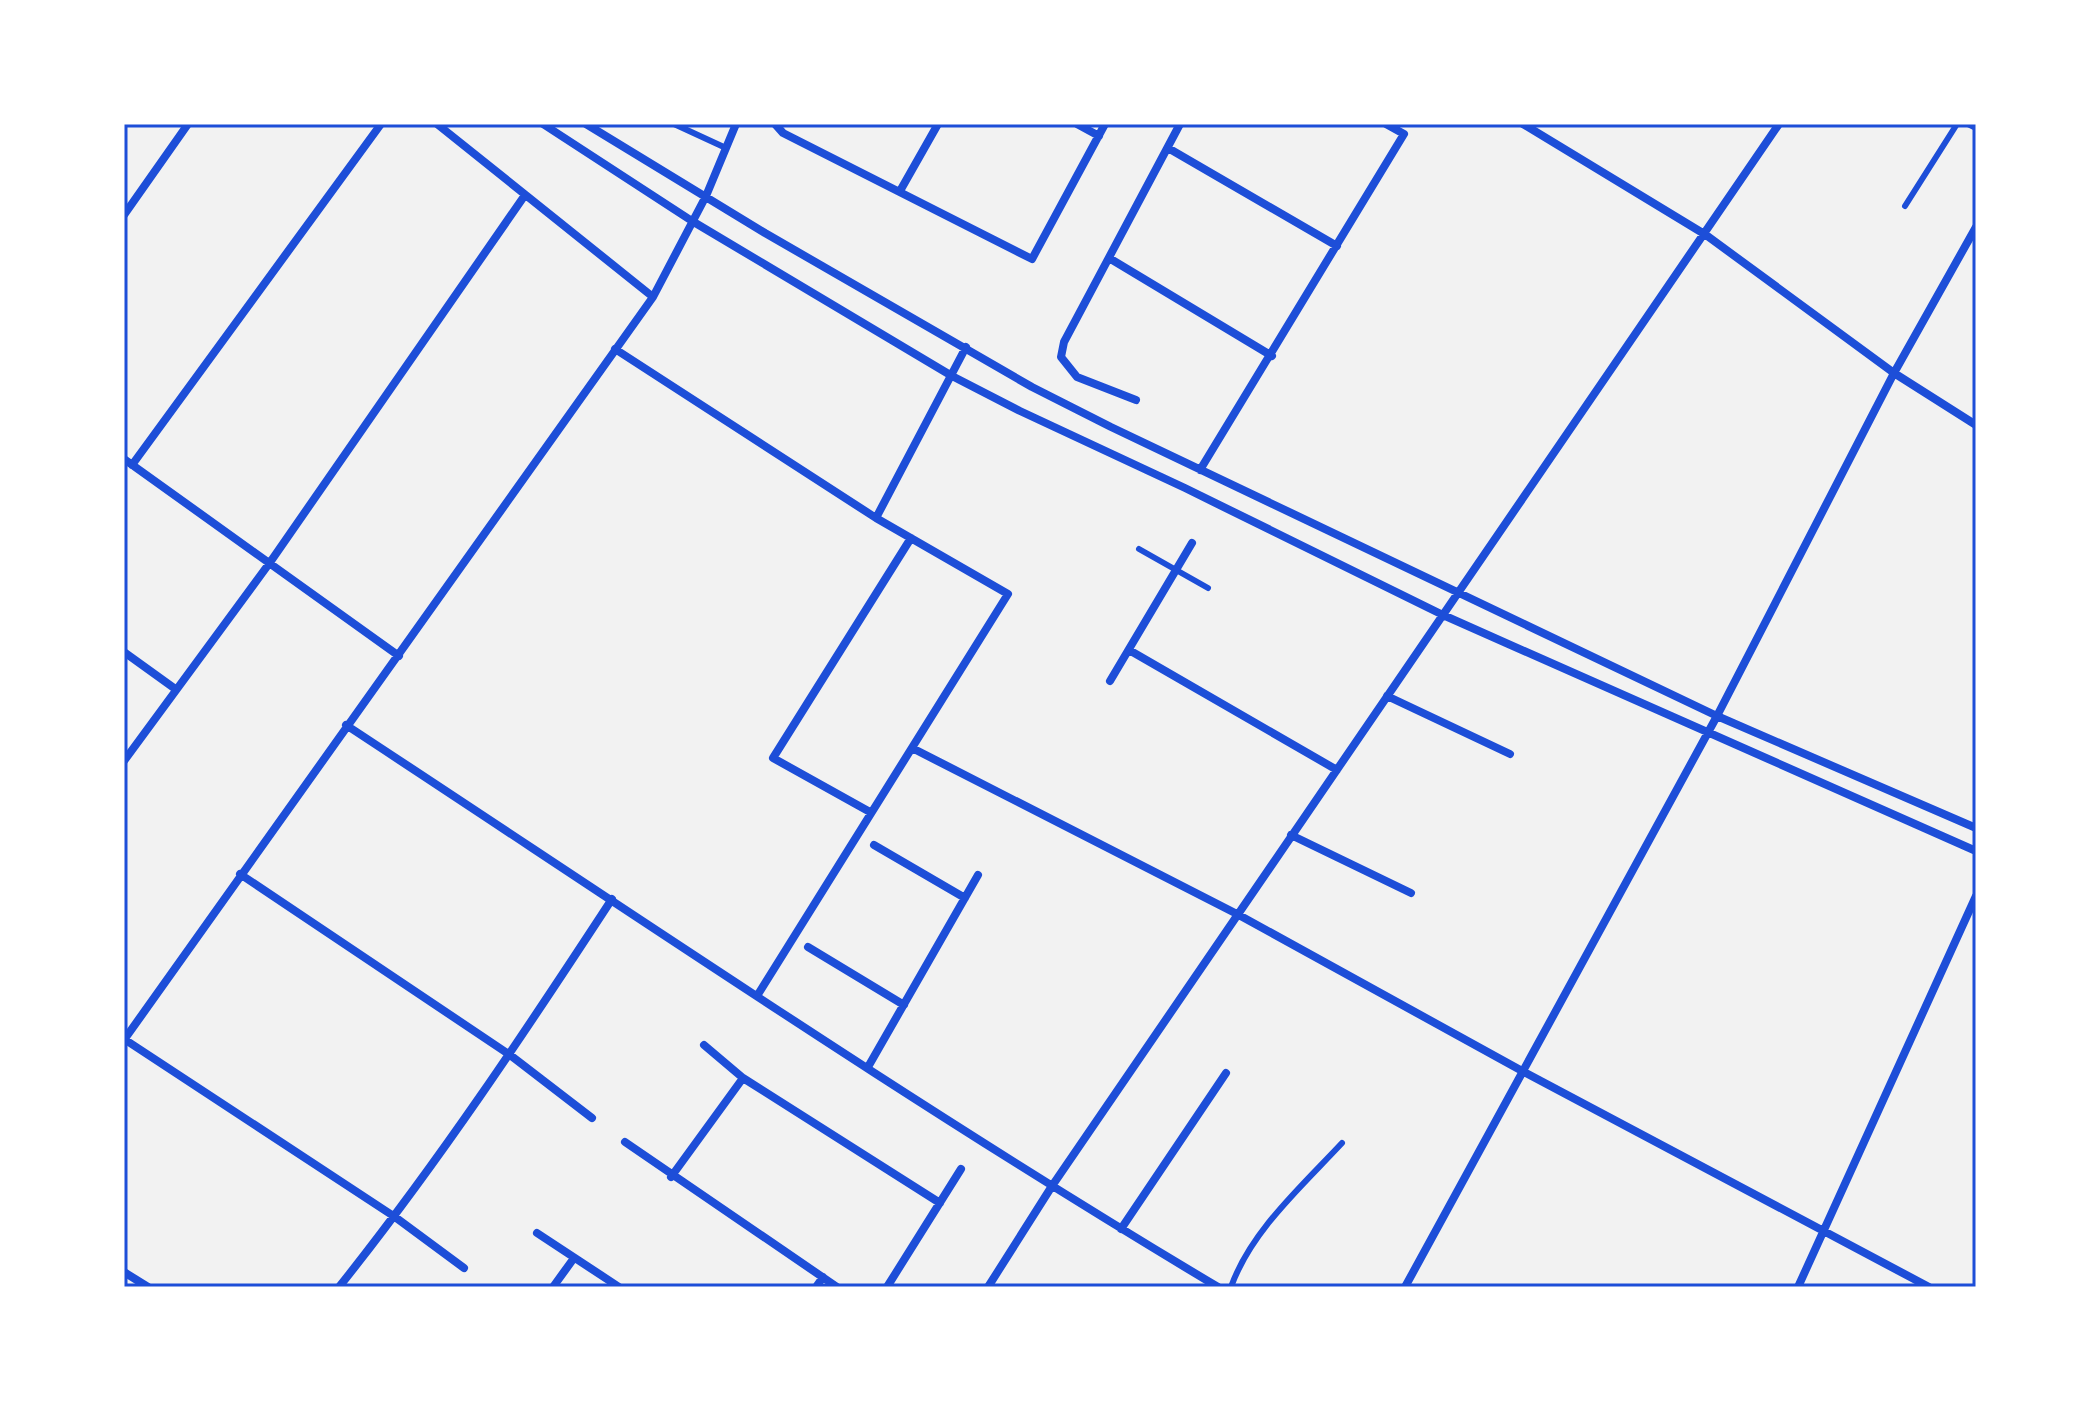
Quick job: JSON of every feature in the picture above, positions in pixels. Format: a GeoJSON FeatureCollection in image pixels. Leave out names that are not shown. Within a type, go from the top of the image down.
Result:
{"type":"FeatureCollection","features":[{"type":"Feature","properties":{"kind":"street"},"geometry":{"type":"LineString","coordinates":[[124,215],[188,124]]}},
{"type":"Feature","properties":{"kind":"street"},"geometry":{"type":"LineString","coordinates":[[381,124],[128,462],[271,561],[399,656]]}},
{"type":"Feature","properties":{"kind":"street"},"geometry":{"type":"LineString","coordinates":[[437,124],[653,297]]}},
{"type":"Feature","properties":{"kind":"street"},"geometry":{"type":"LineString","coordinates":[[543,124],[692,221],[952,376],[1443,615],[1976,851]]}},
{"type":"Feature","properties":{"kind":"street"},"geometry":{"type":"LineString","coordinates":[[586,124],[1032,387],[1717,716],[1976,828]]}},
{"type":"Feature","properties":{"kind":"street"},"geometry":{"type":"LineString","coordinates":[[464,1268],[395,1217],[124,1040],[653,297],[706,196],[736,124]]}},
{"type":"Feature","properties":{"kind":"street"},"geometry":{"type":"LineString","coordinates":[[775,124],[783,133],[1032,259],[1105,124]]}},
{"type":"Feature","properties":{"kind":"street"},"geometry":{"type":"LineString","coordinates":[[900,191],[938,124]]}},
{"type":"Feature","properties":{"kind":"street"},"geometry":{"type":"LineString","coordinates":[[1077,124],[1099,136]]}},
{"type":"Feature","properties":{"kind":"street"},"geometry":{"type":"LineString","coordinates":[[1136,400],[1077,377],[1066,368],[1061,357],[1064,342],[1180,124]]}},
{"type":"Feature","properties":{"kind":"street"},"geometry":{"type":"LineString","coordinates":[[1200,470],[1404,134],[1386,124]]}},
{"type":"Feature","properties":{"kind":"street"},"geometry":{"type":"LineString","coordinates":[[1523,124],[1706,235],[1894,373],[1976,425]]}},
{"type":"Feature","properties":{"kind":"street"},"geometry":{"type":"LineString","coordinates":[[988,1287],[1052,1186],[1237,914],[1706,235],[1776,125]]}},
{"type":"Feature","properties":{"kind":"street"},"geometry":{"type":"LineString","coordinates":[[1168,148],[1337,246]]}},
{"type":"Feature","properties":{"kind":"street"},"geometry":{"type":"LineString","coordinates":[[124,761],[174,688],[271,561],[525,195]]}},
{"type":"Feature","properties":{"kind":"street"},"geometry":{"type":"LineString","coordinates":[[1405,1287],[1717,716],[1894,373],[1976,227]]}},
{"type":"Feature","properties":{"kind":"street"},"geometry":{"type":"LineString","coordinates":[[1109,258],[1272,356]]}},
{"type":"Feature","properties":{"kind":"street"},"geometry":{"type":"LineString","coordinates":[[876,518],[966,347]]}},
{"type":"Feature","properties":{"kind":"street"},"geometry":{"type":"LineString","coordinates":[[615,349],[876,518],[1008,594],[757,996]]}},
{"type":"Feature","properties":{"kind":"street"},"geometry":{"type":"LineString","coordinates":[[870,812],[773,758],[911,538]]}},
{"type":"Feature","properties":{"kind":"street"},"geometry":{"type":"LineString","coordinates":[[1110,681],[1192,543]]}},
{"type":"Feature","properties":{"kind":"street"},"geometry":{"type":"LineString","coordinates":[[1129,650],[1337,770]]}},
{"type":"Feature","properties":{"kind":"street"},"geometry":{"type":"LineString","coordinates":[[124,652],[174,688]]}},
{"type":"Feature","properties":{"kind":"street"},"geometry":{"type":"LineString","coordinates":[[1387,696],[1510,754]]}},
{"type":"Feature","properties":{"kind":"street"},"geometry":{"type":"LineString","coordinates":[[346,725],[757,996],[1052,1186],[1218,1287]]}},
{"type":"Feature","properties":{"kind":"street"},"geometry":{"type":"LineString","coordinates":[[914,749],[1237,914],[1524,1072],[1929,1287]]}},
{"type":"Feature","properties":{"kind":"street"},"geometry":{"type":"LineString","coordinates":[[1291,835],[1411,893]]}},
{"type":"Feature","properties":{"kind":"street"},"geometry":{"type":"LineString","coordinates":[[874,845],[965,898]]}},
{"type":"Feature","properties":{"kind":"street"},"geometry":{"type":"LineString","coordinates":[[240,874],[510,1055],[592,1118]]}},
{"type":"Feature","properties":{"kind":"street"},"geometry":{"type":"LineString","coordinates":[[868,1067],[978,875]]}},
{"type":"Feature","properties":{"kind":"street"},"geometry":{"type":"LineString","coordinates":[[1798,1287],[1976,896]]}},
{"type":"Feature","properties":{"kind":"street"},"geometry":{"type":"LineString","coordinates":[[339,1287],[395,1217],[510,1055],[612,899]]}},
{"type":"Feature","properties":{"kind":"street"},"geometry":{"type":"LineString","coordinates":[[808,947],[904,1005]]}},
{"type":"Feature","properties":{"kind":"street"},"geometry":{"type":"LineString","coordinates":[[704,1045],[743,1078],[940,1203]]}},
{"type":"Feature","properties":{"kind":"street"},"geometry":{"type":"LineString","coordinates":[[1121,1229],[1226,1073]]}},
{"type":"Feature","properties":{"kind":"street"},"geometry":{"type":"LineString","coordinates":[[671,1177],[743,1078]]}},
{"type":"Feature","properties":{"kind":"street"},"geometry":{"type":"LineString","coordinates":[[625,1142],[671,1177],[837,1287]]}},
{"type":"Feature","properties":{"kind":"street"},"geometry":{"type":"LineString","coordinates":[[887,1287],[961,1169]]}},
{"type":"Feature","properties":{"kind":"street"},"geometry":{"type":"LineString","coordinates":[[537,1233],[619,1287]]}},
{"type":"Feature","properties":{"kind":"street"},"geometry":{"type":"LineString","coordinates":[[553,1287],[574,1258]]}},
{"type":"Feature","properties":{"kind":"street"},"geometry":{"type":"LineString","coordinates":[[124,1272],[148,1287]]}},
{"type":"Feature","properties":{"kind":"street"},"geometry":{"type":"LineString","coordinates":[[816,1287],[823,1277]]}},
{"type":"Feature","properties":{"kind":"lane"},"geometry":{"type":"LineString","coordinates":[[674,124],[726,148]]}},
{"type":"Feature","properties":{"kind":"lane"},"geometry":{"type":"LineString","coordinates":[[1905,206],[1957,124]]}},
{"type":"Feature","properties":{"kind":"lane"},"geometry":{"type":"LineString","coordinates":[[1968,124],[1976,128]]}},
{"type":"Feature","properties":{"kind":"lane"},"geometry":{"type":"LineString","coordinates":[[1139,549],[1208,588]]}},
{"type":"Feature","properties":{"kind":"lane"},"geometry":{"type":"LineString","coordinates":[[1231,1287],[1243,1261],[1277,1214],[1342,1143]]}}]}
